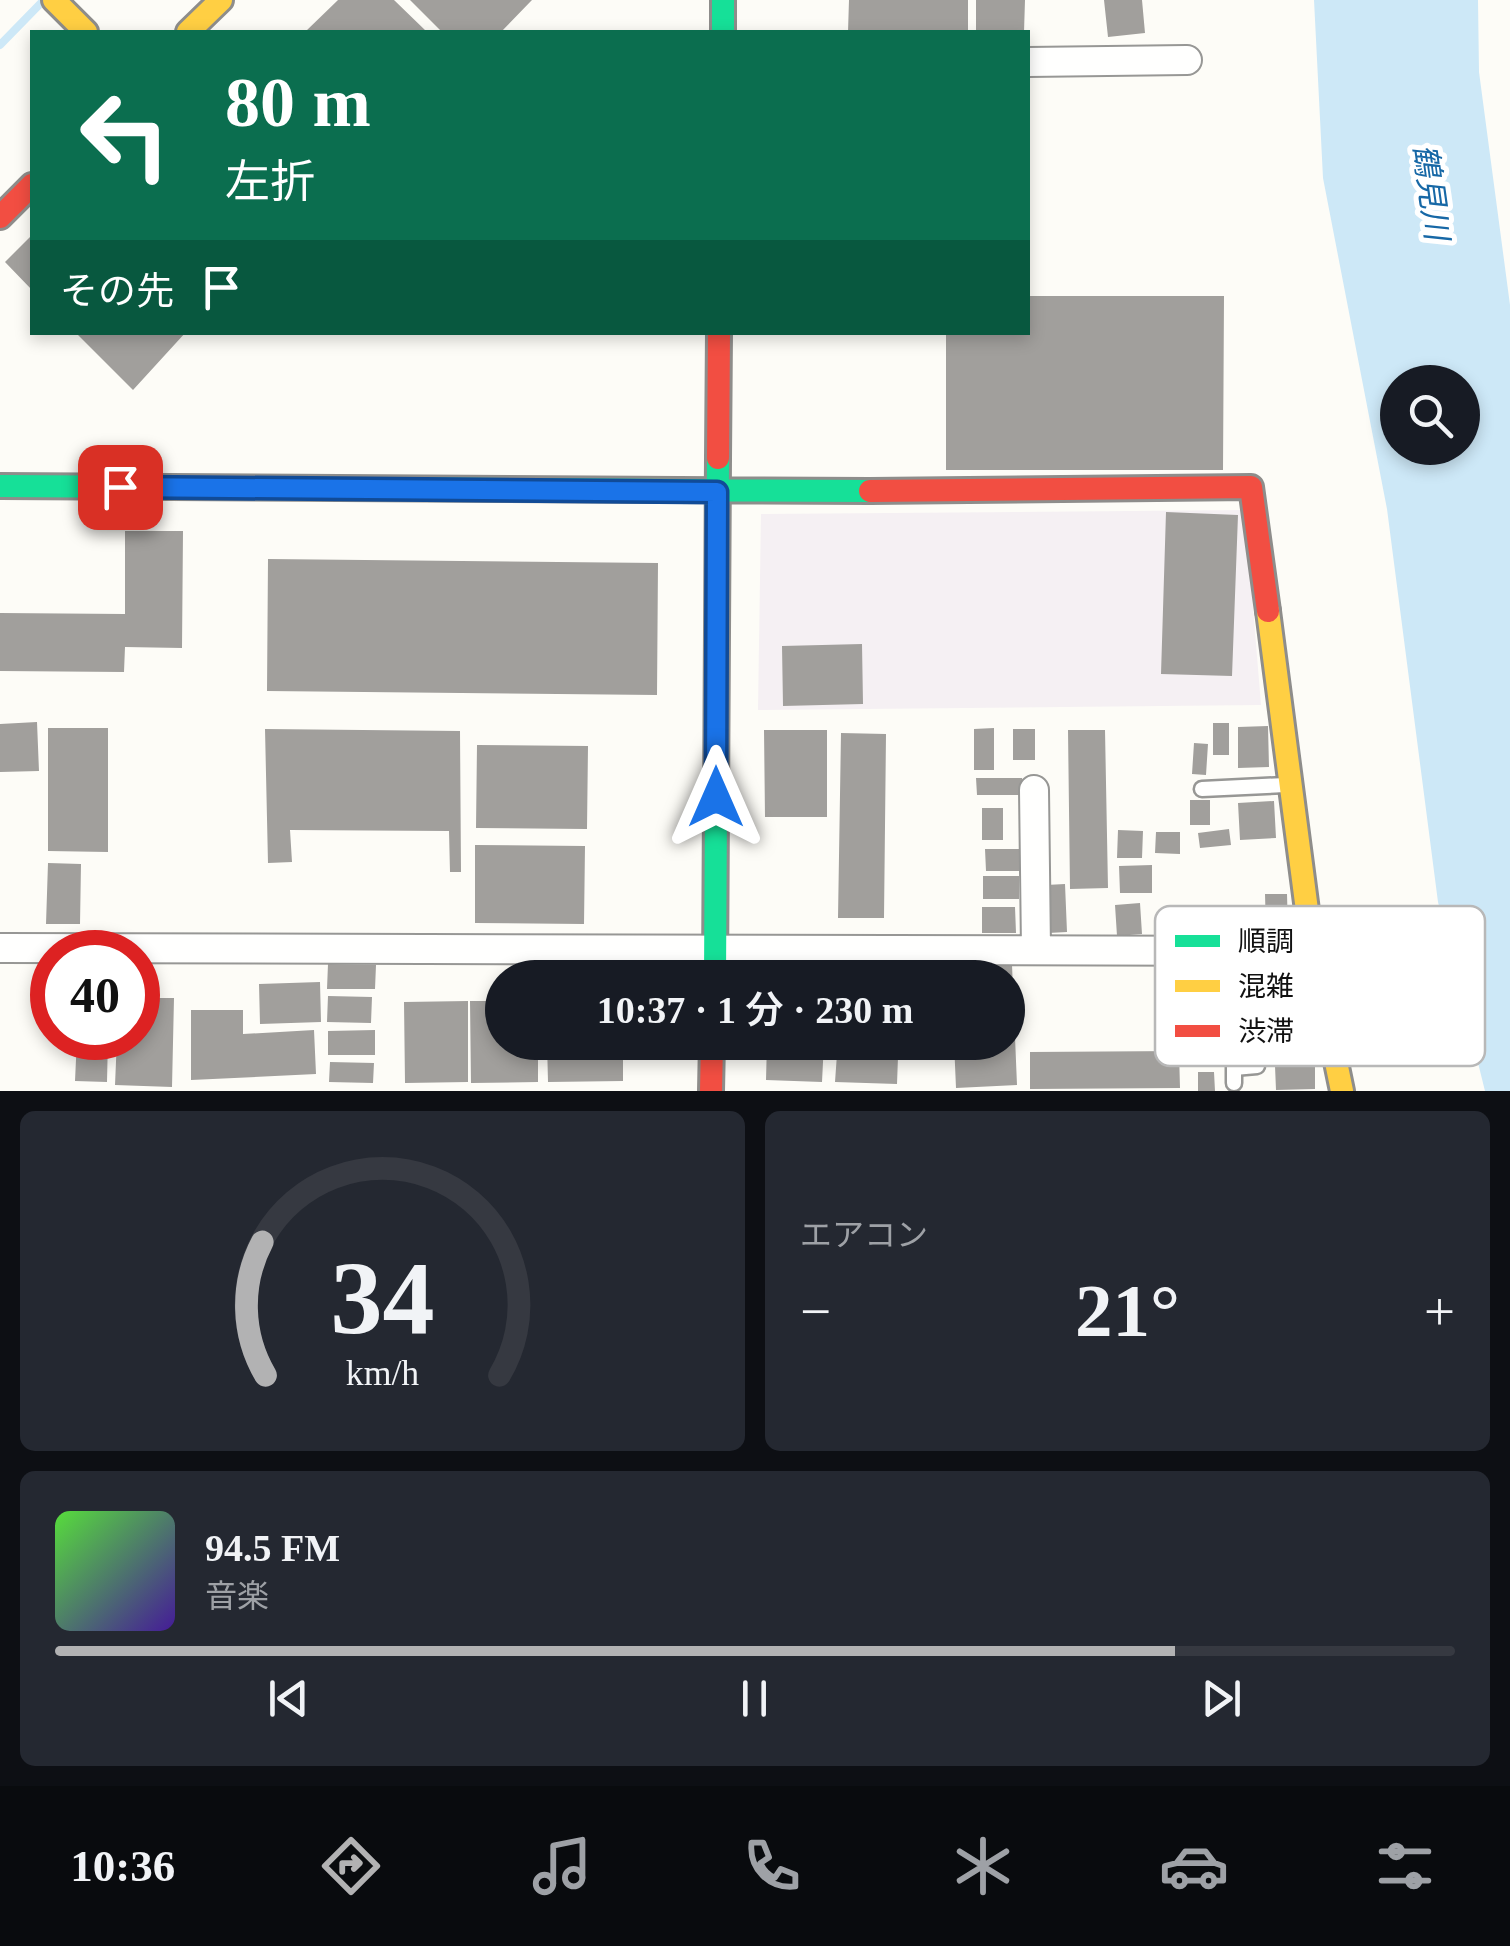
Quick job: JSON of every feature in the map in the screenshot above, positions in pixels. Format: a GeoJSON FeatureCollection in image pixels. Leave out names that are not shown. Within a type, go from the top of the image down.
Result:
{"type":"FeatureCollection","features":[{"type":"Feature","properties":{"kind":"street"},"geometry":{"type":"LineString","coordinates":[[190,30],[221,0]]}},
{"type":"Feature","properties":{"kind":"street"},"geometry":{"type":"LineString","coordinates":[[722,30],[723,0]]}},
{"type":"Feature","properties":{"kind":"street"},"geometry":{"type":"LineString","coordinates":[[58,4],[84,30]]}},
{"type":"Feature","properties":{"kind":"street"},"geometry":{"type":"LineString","coordinates":[[1030,62],[1188,60]]}},
{"type":"Feature","properties":{"kind":"street"},"geometry":{"type":"LineString","coordinates":[[0,217],[30,187]]}},
{"type":"Feature","properties":{"kind":"street"},"geometry":{"type":"LineString","coordinates":[[716,960],[719,335]]}},
{"type":"Feature","properties":{"kind":"street"},"geometry":{"type":"LineString","coordinates":[[0,486],[717,492],[1251,488],[1286,785],[1305,906]]}},
{"type":"Feature","properties":{"kind":"street"},"geometry":{"type":"LineString","coordinates":[[1034,790],[1036,950]]}},
{"type":"Feature","properties":{"kind":"street"},"geometry":{"type":"LineString","coordinates":[[0,948],[1155,951]]}},
{"type":"Feature","properties":{"kind":"street"},"geometry":{"type":"LineString","coordinates":[[711,1091],[712,1060]]}},
{"type":"Feature","properties":{"kind":"street"},"geometry":{"type":"LineString","coordinates":[[1337,1066],[1342,1091]]}},
{"type":"Feature","properties":{"kind":"lane"},"geometry":{"type":"LineString","coordinates":[[1202,789],[1286,785]]}},
{"type":"Feature","properties":{"kind":"lane"},"geometry":{"type":"LineString","coordinates":[[1234,1066],[1234,1076],[1257,1066]]}},
{"type":"Feature","properties":{"kind":"shaded area"},"geometry":{"type":"Polygon","coordinates":[[[1245,510],[1261,705],[758,710],[761,514],[1245,510]]]}},
{"type":"Feature","properties":{"kind":"water","name":"鶴見川"},"geometry":{"type":"Polygon","coordinates":[[[1314,0],[1478,0],[1479,72],[1510,305],[1510,1091],[1485,1091],[1479,1066],[1485,1066],[1485,906],[1439,906],[1387,509],[1323,178],[1314,0]]]}},
{"type":"Feature","properties":{"kind":"building"},"geometry":{"type":"Polygon","coordinates":[[[338,0],[394,0],[425,30],[307,30],[338,0]]]}},
{"type":"Feature","properties":{"kind":"building"},"geometry":{"type":"Polygon","coordinates":[[[410,0],[532,0],[503,30],[440,30],[410,0]]]}},
{"type":"Feature","properties":{"kind":"building"},"geometry":{"type":"Polygon","coordinates":[[[849,0],[968,0],[968,30],[848,30],[849,0]]]}},
{"type":"Feature","properties":{"kind":"building"},"geometry":{"type":"Polygon","coordinates":[[[976,0],[1025,0],[1024,30],[976,30],[976,0]]]}},
{"type":"Feature","properties":{"kind":"building"},"geometry":{"type":"Polygon","coordinates":[[[1104,0],[1142,0],[1145,33],[1108,37],[1104,0]]]}},
{"type":"Feature","properties":{"kind":"building"},"geometry":{"type":"Polygon","coordinates":[[[30,237],[30,288],[5,262],[30,237]]]}},
{"type":"Feature","properties":{"kind":"building"},"geometry":{"type":"Polygon","coordinates":[[[1030,296],[1224,296],[1223,470],[946,470],[946,335],[1030,335],[1030,296]]]}},
{"type":"Feature","properties":{"kind":"building"},"geometry":{"type":"Polygon","coordinates":[[[78,335],[183,335],[133,390],[78,335]]]}},
{"type":"Feature","properties":{"kind":"building"},"geometry":{"type":"Polygon","coordinates":[[[1166,512],[1238,515],[1232,676],[1161,674],[1166,512]]]}},
{"type":"Feature","properties":{"kind":"building"},"geometry":{"type":"Polygon","coordinates":[[[125,531],[183,531],[182,648],[125,647],[124,672],[0,671],[0,613],[125,614],[125,531]]]}},
{"type":"Feature","properties":{"kind":"building"},"geometry":{"type":"Polygon","coordinates":[[[268,559],[658,563],[657,695],[267,691],[268,559]]]}},
{"type":"Feature","properties":{"kind":"building"},"geometry":{"type":"Polygon","coordinates":[[[862,644],[863,704],[783,706],[782,646],[862,644]]]}},
{"type":"Feature","properties":{"kind":"building"},"geometry":{"type":"Polygon","coordinates":[[[37,722],[39,771],[0,772],[0,724],[37,722]]]}},
{"type":"Feature","properties":{"kind":"building"},"geometry":{"type":"Polygon","coordinates":[[[1213,723],[1229,723],[1229,755],[1213,755],[1213,723]]]}},
{"type":"Feature","properties":{"kind":"building"},"geometry":{"type":"Polygon","coordinates":[[[1268,726],[1269,767],[1238,768],[1238,727],[1268,726]]]}},
{"type":"Feature","properties":{"kind":"building"},"geometry":{"type":"Polygon","coordinates":[[[48,728],[108,728],[108,852],[48,851],[48,728]]]}},
{"type":"Feature","properties":{"kind":"building"},"geometry":{"type":"Polygon","coordinates":[[[994,728],[994,770],[974,770],[974,729],[994,728]]]}},
{"type":"Feature","properties":{"kind":"building"},"geometry":{"type":"Polygon","coordinates":[[[265,729],[460,731],[461,872],[450,872],[449,831],[290,830],[292,862],[268,863],[265,729]]]}},
{"type":"Feature","properties":{"kind":"building"},"geometry":{"type":"Polygon","coordinates":[[[1013,729],[1035,729],[1035,760],[1013,760],[1013,729]]]}},
{"type":"Feature","properties":{"kind":"building"},"geometry":{"type":"Polygon","coordinates":[[[764,730],[827,730],[827,817],[765,817],[764,730]]]}},
{"type":"Feature","properties":{"kind":"building"},"geometry":{"type":"Polygon","coordinates":[[[1068,730],[1105,730],[1108,888],[1070,889],[1068,730]]]}},
{"type":"Feature","properties":{"kind":"building"},"geometry":{"type":"Polygon","coordinates":[[[841,733],[886,734],[884,918],[838,918],[841,733]]]}},
{"type":"Feature","properties":{"kind":"building"},"geometry":{"type":"Polygon","coordinates":[[[1194,743],[1208,744],[1206,775],[1192,774],[1194,743]]]}},
{"type":"Feature","properties":{"kind":"building"},"geometry":{"type":"Polygon","coordinates":[[[477,745],[588,746],[587,829],[476,828],[477,745]]]}},
{"type":"Feature","properties":{"kind":"building"},"geometry":{"type":"Polygon","coordinates":[[[976,778],[1022,778],[1022,795],[977,795],[976,778]]]}},
{"type":"Feature","properties":{"kind":"building"},"geometry":{"type":"Polygon","coordinates":[[[1190,800],[1210,800],[1210,825],[1190,825],[1190,800]]]}},
{"type":"Feature","properties":{"kind":"building"},"geometry":{"type":"Polygon","coordinates":[[[1274,801],[1276,838],[1240,840],[1238,803],[1274,801]]]}},
{"type":"Feature","properties":{"kind":"building"},"geometry":{"type":"Polygon","coordinates":[[[982,808],[1003,808],[1003,840],[982,840],[982,808]]]}},
{"type":"Feature","properties":{"kind":"building"},"geometry":{"type":"Polygon","coordinates":[[[1229,829],[1231,845],[1200,848],[1198,833],[1229,829]]]}},
{"type":"Feature","properties":{"kind":"building"},"geometry":{"type":"Polygon","coordinates":[[[1118,830],[1143,831],[1142,858],[1117,858],[1118,830]]]}},
{"type":"Feature","properties":{"kind":"building"},"geometry":{"type":"Polygon","coordinates":[[[1156,832],[1180,832],[1180,854],[1155,853],[1156,832]]]}},
{"type":"Feature","properties":{"kind":"building"},"geometry":{"type":"Polygon","coordinates":[[[475,845],[585,846],[584,924],[475,923],[475,845]]]}},
{"type":"Feature","properties":{"kind":"building"},"geometry":{"type":"Polygon","coordinates":[[[985,849],[1021,849],[1021,871],[986,871],[985,849]]]}},
{"type":"Feature","properties":{"kind":"building"},"geometry":{"type":"Polygon","coordinates":[[[48,863],[81,864],[80,924],[46,924],[48,863]]]}},
{"type":"Feature","properties":{"kind":"building"},"geometry":{"type":"Polygon","coordinates":[[[1152,865],[1152,893],[1120,893],[1119,866],[1152,865]]]}},
{"type":"Feature","properties":{"kind":"building"},"geometry":{"type":"Polygon","coordinates":[[[983,876],[1019,876],[1019,899],[983,899],[983,876]]]}},
{"type":"Feature","properties":{"kind":"building"},"geometry":{"type":"Polygon","coordinates":[[[1065,884],[1067,932],[1048,933],[1046,885],[1065,884]]]}},
{"type":"Feature","properties":{"kind":"building"},"geometry":{"type":"Polygon","coordinates":[[[1265,894],[1287,894],[1287,906],[1265,906],[1265,894]]]}},
{"type":"Feature","properties":{"kind":"building"},"geometry":{"type":"Polygon","coordinates":[[[1140,903],[1142,934],[1117,936],[1115,905],[1140,903]]]}},
{"type":"Feature","properties":{"kind":"building"},"geometry":{"type":"Polygon","coordinates":[[[982,907],[1015,907],[1016,933],[982,933],[982,907]]]}},
{"type":"Feature","properties":{"kind":"building"},"geometry":{"type":"Polygon","coordinates":[[[328,964],[376,965],[375,989],[327,989],[328,964]]]}},
{"type":"Feature","properties":{"kind":"building"},"geometry":{"type":"Polygon","coordinates":[[[320,982],[321,1022],[260,1024],[259,984],[320,982]]]}},
{"type":"Feature","properties":{"kind":"building"},"geometry":{"type":"Polygon","coordinates":[[[328,996],[372,997],[371,1023],[327,1022],[328,996]]]}},
{"type":"Feature","properties":{"kind":"building"},"geometry":{"type":"Polygon","coordinates":[[[160,998],[174,998],[172,1087],[115,1085],[116,1060],[160,1060],[160,998]]]}},
{"type":"Feature","properties":{"kind":"building"},"geometry":{"type":"Polygon","coordinates":[[[468,1001],[468,1082],[405,1083],[404,1002],[468,1001]]]}},
{"type":"Feature","properties":{"kind":"building"},"geometry":{"type":"Polygon","coordinates":[[[470,1001],[485,1001],[485,1060],[538,1060],[538,1082],[471,1083],[470,1001]]]}},
{"type":"Feature","properties":{"kind":"building"},"geometry":{"type":"Polygon","coordinates":[[[191,1010],[243,1010],[243,1034],[314,1030],[316,1074],[191,1080],[191,1010]]]}},
{"type":"Feature","properties":{"kind":"building"},"geometry":{"type":"Polygon","coordinates":[[[375,1030],[375,1055],[328,1055],[328,1031],[375,1030]]]}},
{"type":"Feature","properties":{"kind":"building"},"geometry":{"type":"Polygon","coordinates":[[[1155,1051],[1155,1066],[1179,1066],[1180,1088],[1030,1089],[1030,1052],[1155,1051]]]}},
{"type":"Feature","properties":{"kind":"building"},"geometry":{"type":"Polygon","coordinates":[[[76,1060],[108,1060],[107,1082],[75,1081],[76,1060]]]}},
{"type":"Feature","properties":{"kind":"building"},"geometry":{"type":"Polygon","coordinates":[[[547,1060],[623,1060],[623,1081],[548,1082],[547,1060]]]}},
{"type":"Feature","properties":{"kind":"building"},"geometry":{"type":"Polygon","coordinates":[[[767,1060],[823,1060],[822,1082],[766,1080],[767,1060]]]}},
{"type":"Feature","properties":{"kind":"building"},"geometry":{"type":"Polygon","coordinates":[[[837,1060],[898,1060],[897,1084],[835,1082],[837,1060]]]}},
{"type":"Feature","properties":{"kind":"building"},"geometry":{"type":"Polygon","coordinates":[[[955,1060],[1016,1060],[1017,1085],[956,1088],[955,1060]]]}},
{"type":"Feature","properties":{"kind":"building"},"geometry":{"type":"Polygon","coordinates":[[[330,1062],[374,1063],[373,1083],[329,1082],[330,1062]]]}},
{"type":"Feature","properties":{"kind":"building"},"geometry":{"type":"Polygon","coordinates":[[[1275,1066],[1315,1066],[1315,1089],[1276,1090],[1275,1066]]]}},
{"type":"Feature","properties":{"kind":"building"},"geometry":{"type":"Polygon","coordinates":[[[1198,1072],[1214,1072],[1215,1091],[1198,1091],[1198,1072]]]}},
{"type":"Feature","properties":{"kind":"waterway"},"geometry":{"type":"LineString","coordinates":[[0,45],[42,2]]}},
{"type":"Feature","properties":{"kind":"traffic: fast"},"geometry":{"type":"LineString","coordinates":[[723,0],[723,30]]}},
{"type":"Feature","properties":{"kind":"traffic: fast"},"geometry":{"type":"LineString","coordinates":[[715,960],[718,458]]}},
{"type":"Feature","properties":{"kind":"traffic: fast"},"geometry":{"type":"LineString","coordinates":[[0,486],[870,491]]}},
{"type":"Feature","properties":{"kind":"traffic: slow"},"geometry":{"type":"LineString","coordinates":[[54,0],[84,30]]}},
{"type":"Feature","properties":{"kind":"traffic: slow"},"geometry":{"type":"LineString","coordinates":[[190,30],[221,0]]}},
{"type":"Feature","properties":{"kind":"traffic: slow"},"geometry":{"type":"LineString","coordinates":[[1268,611],[1306,906]]}},
{"type":"Feature","properties":{"kind":"traffic: slow"},"geometry":{"type":"LineString","coordinates":[[1337,1066],[1342,1091]]}},
{"type":"Feature","properties":{"kind":"traffic: jam"},"geometry":{"type":"LineString","coordinates":[[0,217],[30,187]]}},
{"type":"Feature","properties":{"kind":"traffic: jam"},"geometry":{"type":"LineString","coordinates":[[718,458],[719,335]]}},
{"type":"Feature","properties":{"kind":"traffic: jam"},"geometry":{"type":"LineString","coordinates":[[870,491],[1251,487],[1268,611]]}},
{"type":"Feature","properties":{"kind":"traffic: jam"},"geometry":{"type":"LineString","coordinates":[[711,1091],[712,1060]]}},
{"type":"Feature","properties":{"kind":"route"},"geometry":{"type":"LineString","coordinates":[[120,487],[717,492],[716,797]]}}]}
